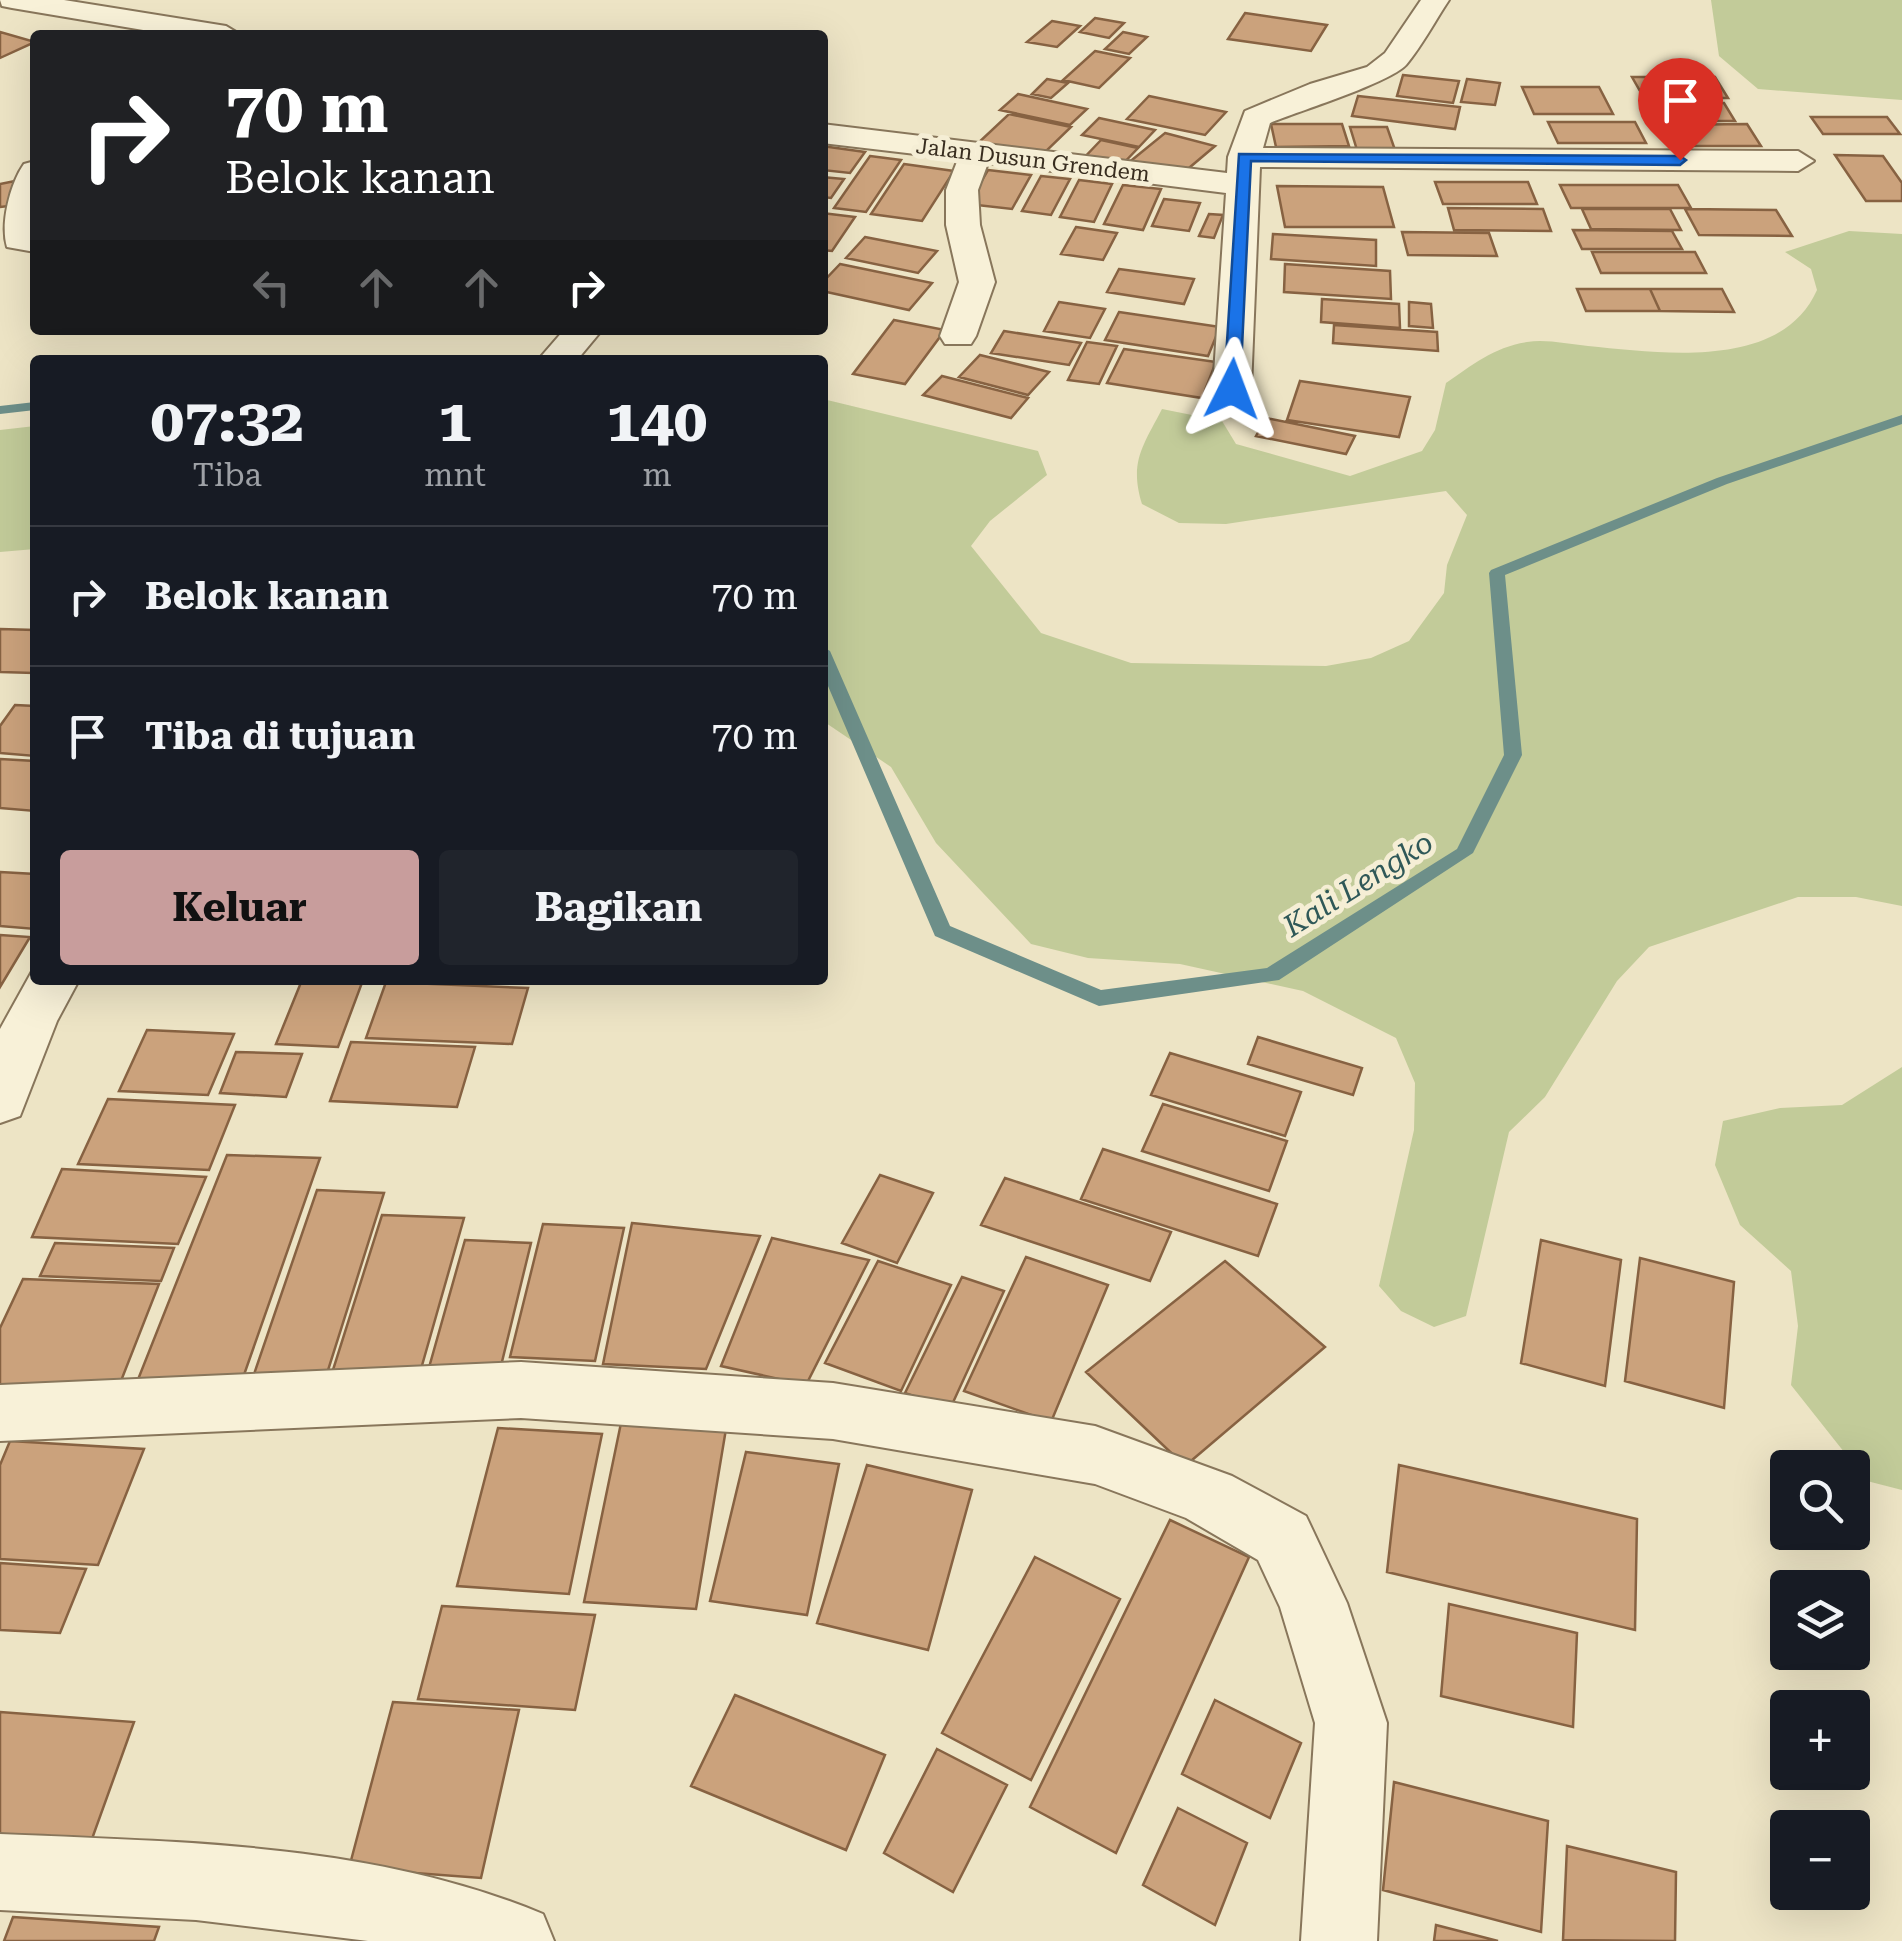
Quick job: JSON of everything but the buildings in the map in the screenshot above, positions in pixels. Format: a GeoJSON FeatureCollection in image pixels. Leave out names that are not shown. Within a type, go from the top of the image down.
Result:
{"type":"FeatureCollection","features":[{"type":"Feature","properties":{"kind":"street"},"geometry":{"type":"LineString","coordinates":[[12,0],[195,30]]}},
{"type":"Feature","properties":{"kind":"street"},"geometry":{"type":"LineString","coordinates":[[1232,389],[1244,171],[1256,118],[1321,90],[1378,73],[1394,59],[1434,0]]}},
{"type":"Feature","properties":{"kind":"street","name":"Jalan Dusun Grendem"},"geometry":{"type":"LineString","coordinates":[[828,135],[976,152],[1244,171],[1798,162]]}},
{"type":"Feature","properties":{"kind":"street"},"geometry":{"type":"LineString","coordinates":[[958,336],[977,282],[963,225],[962,190],[976,152]]}},
{"type":"Feature","properties":{"kind":"street"},"geometry":{"type":"LineString","coordinates":[[30,178],[23,189],[20,240],[30,241]]}},
{"type":"Feature","properties":{"kind":"street"},"geometry":{"type":"LineString","coordinates":[[562,355],[580,335]]}},
{"type":"Feature","properties":{"kind":"street"},"geometry":{"type":"LineString","coordinates":[[0,1101],[30,1021],[49,985]]}},
{"type":"Feature","properties":{"kind":"street"},"geometry":{"type":"LineString","coordinates":[[0,1413],[520,1390],[833,1411],[1094,1456],[1209,1497],[1282,1538],[1313,1603],[1352,1723],[1338,1941]]}},
{"type":"Feature","properties":{"kind":"street"},"geometry":{"type":"LineString","coordinates":[[0,1872],[288,1888],[479,1928],[516,1941]]}},
{"type":"Feature","properties":{"kind":"green space"},"geometry":{"type":"Polygon","coordinates":[[[1711,0],[1902,0],[1902,100],[1758,89],[1719,56],[1711,0]]]}},
{"type":"Feature","properties":{"kind":"green space"},"geometry":{"type":"Polygon","coordinates":[[[1849,231],[1902,234],[1902,906],[1856,897],[1798,897],[1649,947],[1617,981],[1545,1097],[1509,1132],[1466,1316],[1434,1327],[1401,1311],[1379,1286],[1414,1130],[1415,1083],[1396,1038],[1303,991],[1180,964],[1088,958],[1031,944],[936,843],[891,767],[828,724],[828,400],[1038,451],[1047,475],[990,521],[971,546],[1041,633],[1131,663],[1326,666],[1371,658],[1409,641],[1444,593],[1447,565],[1467,515],[1446,491],[1226,524],[1179,523],[1142,504],[1138,489],[1140,455],[1162,409],[1222,421],[1236,444],[1350,476],[1422,451],[1435,430],[1446,383],[1504,348],[1542,341],[1683,353],[1748,345],[1776,334],[1800,316],[1817,290],[1811,269],[1785,252],[1849,231]]]}},
{"type":"Feature","properties":{"kind":"green space"},"geometry":{"type":"Polygon","coordinates":[[[30,427],[30,549],[0,552],[0,430],[30,427]]]}},
{"type":"Feature","properties":{"kind":"green space"},"geometry":{"type":"Polygon","coordinates":[[[1902,1067],[1902,1490],[1870,1482],[1870,1450],[1842,1450],[1791,1385],[1798,1326],[1791,1271],[1740,1225],[1715,1165],[1723,1121],[1780,1108],[1842,1105],[1902,1067]]]}},
{"type":"Feature","properties":{"kind":"waterway","name":"Kali Lengko"},"geometry":{"type":"LineString","coordinates":[[0,410],[30,407]]}},
{"type":"Feature","properties":{"kind":"waterway","name":"Kali Lengko"},"geometry":{"type":"LineString","coordinates":[[828,665],[942,931],[1099,998],[1272,975],[1464,853],[1513,755],[1497,573],[1722,481],[1902,419]]}},
{"type":"Feature","properties":{"kind":"route"},"geometry":{"type":"LineString","coordinates":[[1232,389],[1244,157],[1680,160]]}}]}
